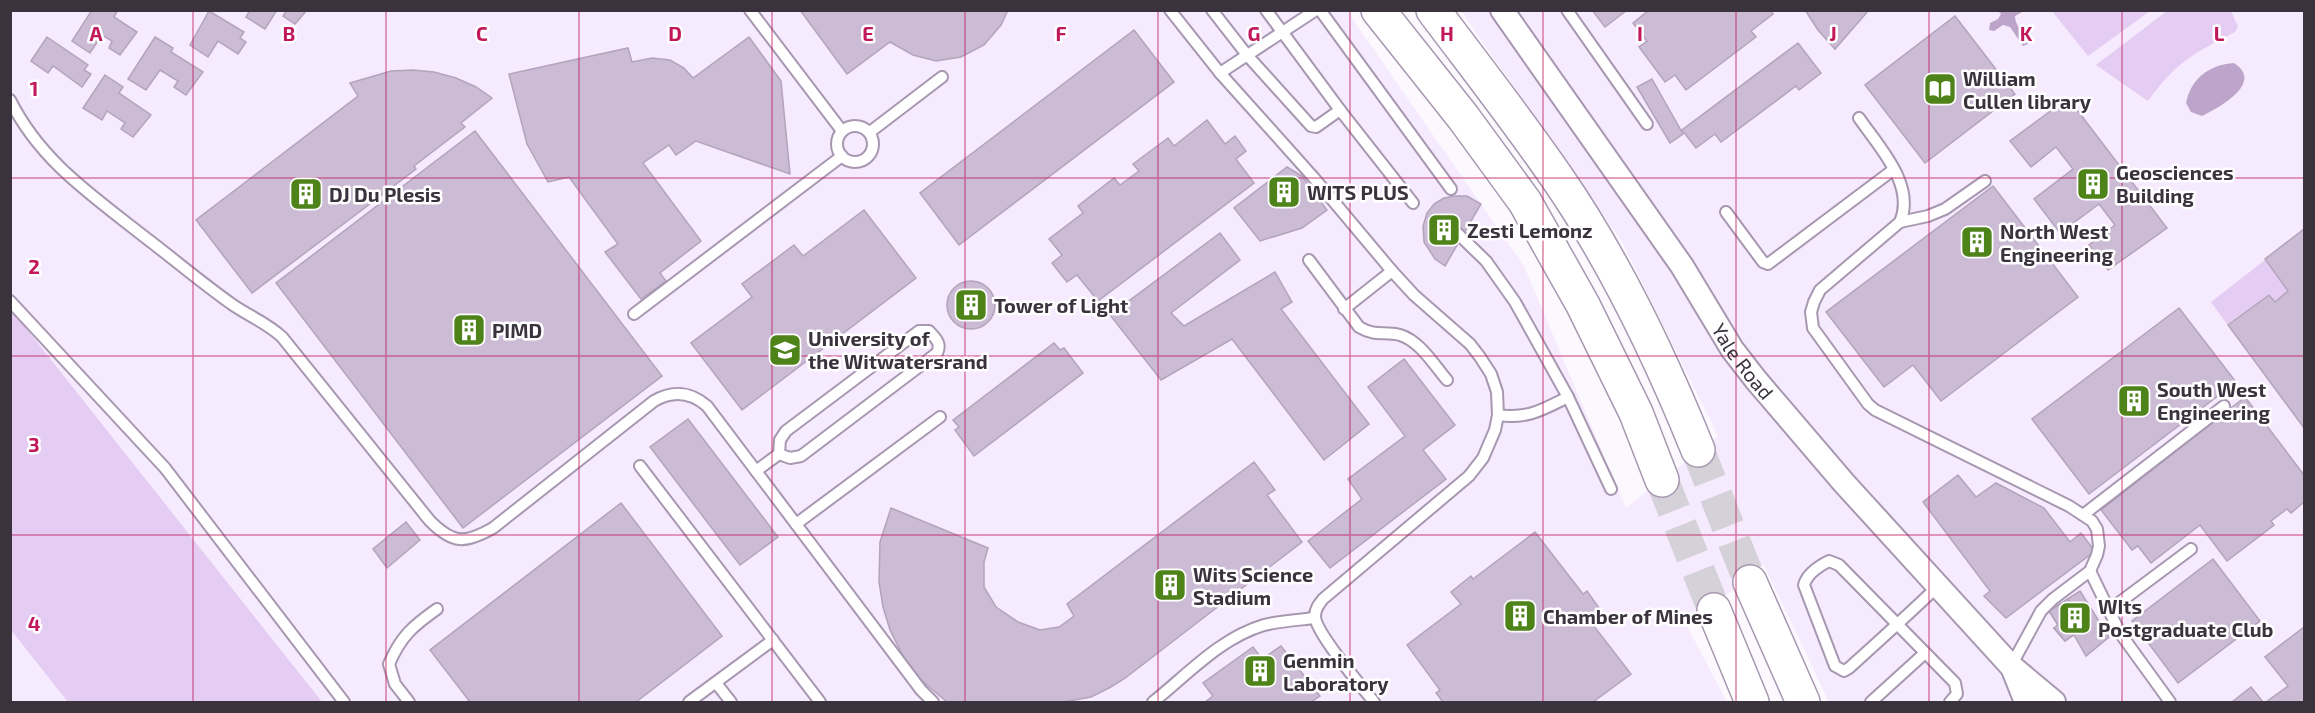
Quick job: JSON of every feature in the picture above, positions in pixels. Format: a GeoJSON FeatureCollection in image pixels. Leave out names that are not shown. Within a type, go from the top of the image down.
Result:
{"type":"FeatureCollection","features":[{"type":"Feature","properties":{"kind":"highway"},"geometry":{"type":"LineString","coordinates":[[1378,10],[1525,202],[1583,305],[1636,413],[1662,480]]}},
{"type":"Feature","properties":{"kind":"highway"},"geometry":{"type":"LineString","coordinates":[[1434,10],[1559,180],[1619,278],[1675,393],[1698,450]]}},
{"type":"Feature","properties":{"kind":"highway"},"geometry":{"type":"LineString","coordinates":[[1750,582],[1803,702]]}},
{"type":"Feature","properties":{"kind":"highway"},"geometry":{"type":"LineString","coordinates":[[1714,610],[1752,702]]}},
{"type":"Feature","properties":{"kind":"street","name":"Yale Road"},"geometry":{"type":"LineString","coordinates":[[1508,15],[1550,81],[1682,266],[1732,349],[1844,483],[2011,666],[2054,702]]}},
{"type":"Feature","properties":{"kind":"street","name":"Yale Road"},"geometry":{"type":"LineString","coordinates":[[2011,666],[2026,702]]}},
{"type":"Feature","properties":{"kind":"lane"},"geometry":{"type":"LineString","coordinates":[[750,10],[842,131]]}},
{"type":"Feature","properties":{"kind":"lane"},"geometry":{"type":"LineString","coordinates":[[1170,10],[1220,73],[1314,178],[1392,271],[1414,295],[1470,344],[1491,374],[1497,392],[1498,415],[1495,430],[1483,458],[1470,476],[1323,599],[1316,609],[1315,618],[1325,638],[1374,702]]}},
{"type":"Feature","properties":{"kind":"lane"},"geometry":{"type":"LineString","coordinates":[[1212,10],[1247,55],[1311,126],[1316,127],[1340,110]]}},
{"type":"Feature","properties":{"kind":"lane"},"geometry":{"type":"LineString","coordinates":[[1266,10],[1413,203]]}},
{"type":"Feature","properties":{"kind":"lane"},"geometry":{"type":"LineString","coordinates":[[1220,73],[1318,10],[1451,189]]}},
{"type":"Feature","properties":{"kind":"lane"},"geometry":{"type":"LineString","coordinates":[[1567,10],[1647,124]]}},
{"type":"Feature","properties":{"kind":"lane"},"geometry":{"type":"LineString","coordinates":[[870,132],[942,77]]}},
{"type":"Feature","properties":{"kind":"lane"},"geometry":{"type":"LineString","coordinates":[[11,100],[30,135],[83,188],[232,304],[265,323],[282,337],[430,521],[450,538],[468,539],[493,528],[662,396],[684,393],[701,400],[707,406],[921,690],[933,702]]}},
{"type":"Feature","properties":{"kind":"lane"},"geometry":{"type":"LineString","coordinates":[[1859,118],[1903,188],[1905,203],[1900,222]]}},
{"type":"Feature","properties":{"kind":"lane"},"geometry":{"type":"LineString","coordinates":[[852,126],[870,132],[873,147],[867,157],[857,162],[846,160],[838,152],[837,141],[842,131],[852,126]]}},
{"type":"Feature","properties":{"kind":"lane"},"geometry":{"type":"LineString","coordinates":[[634,314],[842,156]]}},
{"type":"Feature","properties":{"kind":"lane"},"geometry":{"type":"LineString","coordinates":[[1726,212],[1763,262],[1768,264],[1893,170]]}},
{"type":"Feature","properties":{"kind":"lane"},"geometry":{"type":"LineString","coordinates":[[1985,181],[1945,209],[1928,216],[1900,222],[1820,290],[1811,312],[1813,328],[1868,404],[1875,410],[2083,514],[2092,521],[2098,537],[2097,555],[2090,571],[2053,599],[2042,611],[2011,666]]}},
{"type":"Feature","properties":{"kind":"lane"},"geometry":{"type":"LineString","coordinates":[[1455,231],[1486,261],[1515,302],[1568,397],[1611,489]]}},
{"type":"Feature","properties":{"kind":"lane"},"geometry":{"type":"LineString","coordinates":[[1309,260],[1359,327],[1370,333],[1401,336],[1412,342],[1447,381]]}},
{"type":"Feature","properties":{"kind":"lane"},"geometry":{"type":"LineString","coordinates":[[1344,309],[1392,271]]}},
{"type":"Feature","properties":{"kind":"lane"},"geometry":{"type":"LineString","coordinates":[[10,301],[165,468],[344,702]]}},
{"type":"Feature","properties":{"kind":"lane"},"geometry":{"type":"LineString","coordinates":[[756,471],[779,454],[780,440],[786,431],[919,331],[929,331],[939,342],[940,348],[937,352],[801,456],[790,458],[779,454]]}},
{"type":"Feature","properties":{"kind":"lane"},"geometry":{"type":"LineString","coordinates":[[1498,415],[1516,417],[1534,414],[1568,397]]}},
{"type":"Feature","properties":{"kind":"lane"},"geometry":{"type":"LineString","coordinates":[[2083,514],[2224,406]]}},
{"type":"Feature","properties":{"kind":"lane"},"geometry":{"type":"LineString","coordinates":[[796,524],[940,417]]}},
{"type":"Feature","properties":{"kind":"lane"},"geometry":{"type":"LineString","coordinates":[[640,466],[820,702]]}},
{"type":"Feature","properties":{"kind":"lane"},"geometry":{"type":"LineString","coordinates":[[2108,611],[2191,549]]}},
{"type":"Feature","properties":{"kind":"lane"},"geometry":{"type":"LineString","coordinates":[[1938,586],[1897,624],[1849,669],[1844,671],[1835,666],[1805,589],[1806,580],[1824,564],[1834,562],[1897,624],[1957,688],[1957,694],[1950,702]]}},
{"type":"Feature","properties":{"kind":"lane"},"geometry":{"type":"LineString","coordinates":[[2090,571],[2108,611],[2126,642],[2170,702]]}},
{"type":"Feature","properties":{"kind":"lane"},"geometry":{"type":"LineString","coordinates":[[409,702],[396,684],[389,664],[398,644],[412,627],[438,609]]}},
{"type":"Feature","properties":{"kind":"lane"},"geometry":{"type":"LineString","coordinates":[[1153,702],[1225,643],[1242,634],[1266,624],[1315,618]]}},
{"type":"Feature","properties":{"kind":"lane"},"geometry":{"type":"LineString","coordinates":[[689,702],[773,639]]}},
{"type":"Feature","properties":{"kind":"lane"},"geometry":{"type":"LineString","coordinates":[[1871,702],[1925,653]]}},
{"type":"Feature","properties":{"kind":"lane"},"geometry":{"type":"LineString","coordinates":[[716,683],[731,702]]}},
{"type":"Feature","properties":{"kind":"shaded area","name":"University of the Witwatersrand"},"geometry":{"type":"Polygon","coordinates":[[[10,11],[1347,11],[1524,266],[1626,508],[1718,436],[1622,242],[1461,11],[2304,11],[2304,702],[1829,702],[1764,565],[1687,626],[1727,702],[11,702],[10,11]]]}},
{"type":"Feature","properties":{"kind":"shaded area"},"geometry":{"type":"Polygon","coordinates":[[[1998,11],[2024,11],[2015,16],[2028,44],[2023,46],[2010,27],[2003,25],[1994,31],[1989,30],[1990,23],[1998,19],[2001,14],[1998,11]]]}},
{"type":"Feature","properties":{"kind":"shaded area"},"geometry":{"type":"Polygon","coordinates":[[[2052,11],[2150,11],[2088,56],[2052,11]]]}},
{"type":"Feature","properties":{"kind":"shaded area"},"geometry":{"type":"Polygon","coordinates":[[[2167,11],[2231,11],[2238,27],[2235,32],[2208,46],[2177,68],[2148,101],[2096,65],[2167,11]]]}},
{"type":"Feature","properties":{"kind":"shaded area"},"geometry":{"type":"Polygon","coordinates":[[[2234,63],[2242,71],[2244,79],[2236,94],[2202,116],[2191,112],[2186,103],[2188,94],[2202,74],[2225,64],[2234,63]]]}},
{"type":"Feature","properties":{"kind":"shaded area"},"geometry":{"type":"Polygon","coordinates":[[[2265,260],[2288,291],[2275,301],[2269,294],[2227,324],[2211,302],[2265,260]]]}},
{"type":"Feature","properties":{"kind":"shaded area"},"geometry":{"type":"Polygon","coordinates":[[[10,308],[322,702],[68,702],[11,630],[10,308]]]}},
{"type":"Feature","properties":{"kind":"building"},"geometry":{"type":"Polygon","coordinates":[[[92,10],[118,10],[114,17],[137,32],[120,55],[109,48],[112,41],[102,35],[90,53],[72,41],[92,10]]]}},
{"type":"Feature","properties":{"kind":"building"},"geometry":{"type":"Polygon","coordinates":[[[250,10],[277,10],[265,29],[246,17],[250,10]]]}},
{"type":"Feature","properties":{"kind":"building"},"geometry":{"type":"Polygon","coordinates":[[[287,10],[307,10],[295,24],[283,16],[287,10]]]}},
{"type":"Feature","properties":{"kind":"building"},"geometry":{"type":"Polygon","coordinates":[[[800,10],[1008,10],[1001,25],[984,45],[961,57],[936,61],[913,55],[890,42],[847,74],[800,10]]]}},
{"type":"Feature","properties":{"kind":"building"},"geometry":{"type":"Polygon","coordinates":[[[1592,10],[1627,10],[1605,27],[1592,10]]]}},
{"type":"Feature","properties":{"kind":"building"},"geometry":{"type":"Polygon","coordinates":[[[1649,10],[1771,10],[1773,14],[1751,31],[1756,37],[1686,90],[1675,75],[1665,82],[1639,47],[1647,41],[1633,23],[1649,10]]]}},
{"type":"Feature","properties":{"kind":"building"},"geometry":{"type":"Polygon","coordinates":[[[1805,10],[1869,10],[1835,49],[1818,30],[1805,10]]]}},
{"type":"Feature","properties":{"kind":"building"},"geometry":{"type":"Polygon","coordinates":[[[209,11],[244,32],[240,38],[246,42],[238,54],[218,41],[208,57],[190,45],[209,11]]]}},
{"type":"Feature","properties":{"kind":"building","name":"William Cullen library"},"geometry":{"type":"Polygon","coordinates":[[[1955,16],[2015,94],[1925,163],[1865,85],[1955,16]]]}},
{"type":"Feature","properties":{"kind":"building"},"geometry":{"type":"Polygon","coordinates":[[[1134,30],[1174,82],[959,245],[920,193],[1134,30]]]}},
{"type":"Feature","properties":{"kind":"building"},"geometry":{"type":"Polygon","coordinates":[[[47,37],[88,65],[84,70],[91,74],[82,87],[53,66],[48,73],[31,61],[47,37]]]}},
{"type":"Feature","properties":{"kind":"building"},"geometry":{"type":"Polygon","coordinates":[[[155,37],[173,48],[171,52],[203,72],[186,95],[174,87],[178,81],[160,70],[146,90],[128,79],[155,37]]]}},
{"type":"Feature","properties":{"kind":"building"},"geometry":{"type":"Polygon","coordinates":[[[749,37],[781,81],[790,174],[696,141],[676,155],[669,145],[643,163],[701,241],[660,273],[666,281],[641,299],[605,252],[618,244],[569,177],[548,182],[527,144],[509,74],[628,48],[632,62],[652,58],[670,60],[684,68],[693,78],[749,37]]]}},
{"type":"Feature","properties":{"kind":"building"},"geometry":{"type":"Polygon","coordinates":[[[1798,43],[1821,73],[1799,90],[1796,86],[1721,142],[1715,134],[1696,148],[1682,130],[1798,43]]]}},
{"type":"Feature","properties":{"kind":"building","name":"DJ Du Plesis"},"geometry":{"type":"Polygon","coordinates":[[[391,71],[434,72],[456,78],[476,87],[492,98],[461,123],[465,127],[414,166],[416,169],[252,293],[196,220],[358,96],[350,83],[391,71]]]}},
{"type":"Feature","properties":{"kind":"building"},"geometry":{"type":"Polygon","coordinates":[[[105,75],[123,87],[119,93],[151,115],[133,137],[121,129],[125,123],[107,111],[102,120],[83,108],[105,75]]]}},
{"type":"Feature","properties":{"kind":"building"},"geometry":{"type":"Polygon","coordinates":[[[1652,79],[1683,134],[1670,143],[1637,87],[1652,79]]]}},
{"type":"Feature","properties":{"kind":"building","name":"Geosciences Building"},"geometry":{"type":"Polygon","coordinates":[[[2068,98],[2167,228],[2108,270],[2089,245],[2115,225],[2099,204],[2060,233],[2034,199],[2073,169],[2056,147],[2031,167],[2010,141],[2068,98]]]}},
{"type":"Feature","properties":{"kind":"building"},"geometry":{"type":"Polygon","coordinates":[[[1207,120],[1225,144],[1235,136],[1246,151],[1236,159],[1254,183],[1098,301],[1077,275],[1067,282],[1052,263],[1062,255],[1049,239],[1083,213],[1078,206],[1114,178],[1120,185],[1139,171],[1133,164],[1168,138],[1174,146],[1207,120]]]}},
{"type":"Feature","properties":{"kind":"building","name":"PIMD"},"geometry":{"type":"Polygon","coordinates":[[[475,131],[662,376],[463,528],[276,283],[475,131]]]}},
{"type":"Feature","properties":{"kind":"building","name":"WITS PLUS"},"geometry":{"type":"Polygon","coordinates":[[[1287,167],[1302,176],[1327,210],[1302,228],[1260,241],[1234,208],[1287,167]]]}},
{"type":"Feature","properties":{"kind":"building","name":"North West Engineering"},"geometry":{"type":"Polygon","coordinates":[[[1993,186],[2078,297],[1941,401],[1913,365],[1884,387],[1826,312],[1993,186]]]}},
{"type":"Feature","properties":{"kind":"building","name":"Zesti Lemonz"},"geometry":{"type":"Polygon","coordinates":[[[1467,196],[1481,204],[1445,266],[1435,259],[1424,242],[1423,226],[1427,213],[1434,204],[1444,198],[1467,196]]]}},
{"type":"Feature","properties":{"kind":"building"},"geometry":{"type":"Polygon","coordinates":[[[864,210],[916,278],[742,410],[691,343],[752,297],[742,284],[794,245],[803,256],[864,210]]]}},
{"type":"Feature","properties":{"kind":"building"},"geometry":{"type":"Polygon","coordinates":[[[2304,229],[2304,428],[2228,325],[2269,295],[2275,302],[2288,291],[2265,259],[2304,229]]]}},
{"type":"Feature","properties":{"kind":"building"},"geometry":{"type":"Polygon","coordinates":[[[1220,233],[1240,260],[1171,313],[1184,326],[1275,272],[1292,302],[1281,309],[1369,424],[1324,460],[1232,339],[1161,380],[1110,315],[1220,233]]]}},
{"type":"Feature","properties":{"kind":"building","name":"Tower of Light"},"geometry":{"type":"Polygon","coordinates":[[[966,281],[976,281],[988,288],[995,300],[995,310],[988,322],[976,329],[966,329],[951,318],[947,310],[947,300],[958,285],[966,281]]]}},
{"type":"Feature","properties":{"kind":"building","name":"South West Engineering"},"geometry":{"type":"Polygon","coordinates":[[[2179,308],[2236,382],[2089,494],[2032,419],[2179,308]]]}},
{"type":"Feature","properties":{"kind":"building"},"geometry":{"type":"Polygon","coordinates":[[[1054,343],[1060,350],[1064,348],[1083,373],[974,456],[955,430],[959,427],[953,420],[1054,343]]]}},
{"type":"Feature","properties":{"kind":"building"},"geometry":{"type":"Polygon","coordinates":[[[1404,359],[1455,425],[1423,450],[1446,479],[1330,568],[1308,541],[1362,499],[1348,479],[1405,436],[1368,387],[1404,359]]]}},
{"type":"Feature","properties":{"kind":"building"},"geometry":{"type":"Polygon","coordinates":[[[2245,397],[2304,475],[2304,502],[2291,513],[2287,509],[2271,521],[2274,525],[2227,561],[2200,525],[2151,563],[2138,546],[2132,550],[2101,510],[2245,397]]]}},
{"type":"Feature","properties":{"kind":"building"},"geometry":{"type":"Polygon","coordinates":[[[688,419],[778,537],[740,565],[650,447],[688,419]]]}},
{"type":"Feature","properties":{"kind":"building","name":"Wits Science Stadium"},"geometry":{"type":"Polygon","coordinates":[[[1254,462],[1275,490],[1267,495],[1302,542],[1124,679],[1109,688],[1091,697],[1064,702],[947,702],[921,680],[903,656],[890,630],[879,582],[880,542],[891,508],[988,548],[984,562],[984,587],[996,607],[1018,622],[1040,630],[1059,627],[1074,616],[1067,604],[1254,462]]]}},
{"type":"Feature","properties":{"kind":"building"},"geometry":{"type":"Polygon","coordinates":[[[1958,475],[1976,497],[1996,483],[2044,508],[2070,542],[2081,533],[2095,551],[2006,618],[1984,596],[1990,591],[1923,502],[1958,475]]]}},
{"type":"Feature","properties":{"kind":"building"},"geometry":{"type":"Polygon","coordinates":[[[621,503],[722,636],[636,702],[470,702],[430,650],[621,503]]]}},
{"type":"Feature","properties":{"kind":"building"},"geometry":{"type":"Polygon","coordinates":[[[406,522],[420,540],[387,568],[373,549],[406,522]]]}},
{"type":"Feature","properties":{"kind":"building","name":"Chamber of Mines"},"geometry":{"type":"Polygon","coordinates":[[[1535,532],[1583,594],[1587,591],[1602,612],[1590,621],[1631,674],[1593,702],[1443,702],[1436,693],[1440,690],[1407,645],[1461,604],[1451,592],[1471,576],[1473,579],[1535,532]]]}},
{"type":"Feature","properties":{"kind":"building"},"geometry":{"type":"Polygon","coordinates":[[[2213,559],[2260,621],[2178,683],[2132,621],[2213,559]]]}},
{"type":"Feature","properties":{"kind":"building","name":"WIts Postgraduate Club"},"geometry":{"type":"Polygon","coordinates":[[[2080,591],[2109,637],[2086,656],[2074,635],[2065,641],[2054,628],[2058,625],[2049,611],[2080,591]]]}},
{"type":"Feature","properties":{"kind":"building"},"geometry":{"type":"Polygon","coordinates":[[[2068,599],[2086,625],[2065,641],[2054,628],[2058,625],[2049,611],[2068,599]]]}},
{"type":"Feature","properties":{"kind":"building"},"geometry":{"type":"Polygon","coordinates":[[[2304,627],[2304,702],[2266,702],[2288,686],[2265,657],[2304,627]]]}},
{"type":"Feature","properties":{"kind":"building","name":"Genmin Laboratory"},"geometry":{"type":"Polygon","coordinates":[[[1281,646],[1320,696],[1311,702],[1205,702],[1213,696],[1203,683],[1253,647],[1262,659],[1281,646]]]}},
{"type":"Feature","properties":{"kind":"building"},"geometry":{"type":"Polygon","coordinates":[[[2251,687],[2263,702],[2232,702],[2251,687]]]}},
{"type":"Feature","properties":{"kind":"tunnel"},"geometry":{"type":"LineString","coordinates":[[1698,450],[1750,582]]}},
{"type":"Feature","properties":{"kind":"tunnel"},"geometry":{"type":"LineString","coordinates":[[1662,480],[1714,610]]}},
{"type":"Feature","properties":{"kind":"place","name":"William Cullen library"},"geometry":{"type":"Point","coordinates":[1940,89]}},
{"type":"Feature","properties":{"kind":"place","name":"Geosciences Building"},"geometry":{"type":"Point","coordinates":[2093,184]}},
{"type":"Feature","properties":{"kind":"place","name":"WITS PLUS"},"geometry":{"type":"Point","coordinates":[1284,192]}},
{"type":"Feature","properties":{"kind":"place","name":"DJ Du Plesis"},"geometry":{"type":"Point","coordinates":[306,194]}},
{"type":"Feature","properties":{"kind":"place","name":"Zesti Lemonz"},"geometry":{"type":"Point","coordinates":[1444,230]}},
{"type":"Feature","properties":{"kind":"place","name":"North West Engineering"},"geometry":{"type":"Point","coordinates":[1977,242]}},
{"type":"Feature","properties":{"kind":"place","name":"Tower of Light"},"geometry":{"type":"Point","coordinates":[971,305]}},
{"type":"Feature","properties":{"kind":"place","name":"PIMD"},"geometry":{"type":"Point","coordinates":[469,330]}},
{"type":"Feature","properties":{"kind":"place","name":"University of the Witwatersrand"},"geometry":{"type":"Point","coordinates":[785,350]}},
{"type":"Feature","properties":{"kind":"place","name":"South West Engineering"},"geometry":{"type":"Point","coordinates":[2134,401]}},
{"type":"Feature","properties":{"kind":"place","name":"Wits Science Stadium"},"geometry":{"type":"Point","coordinates":[1170,585]}},
{"type":"Feature","properties":{"kind":"place","name":"Chamber of Mines"},"geometry":{"type":"Point","coordinates":[1520,616]}},
{"type":"Feature","properties":{"kind":"place","name":"WIts Postgraduate Club"},"geometry":{"type":"Point","coordinates":[2075,618]}},
{"type":"Feature","properties":{"kind":"place","name":"Genmin Laboratory"},"geometry":{"type":"Point","coordinates":[1260,671]}}]}
